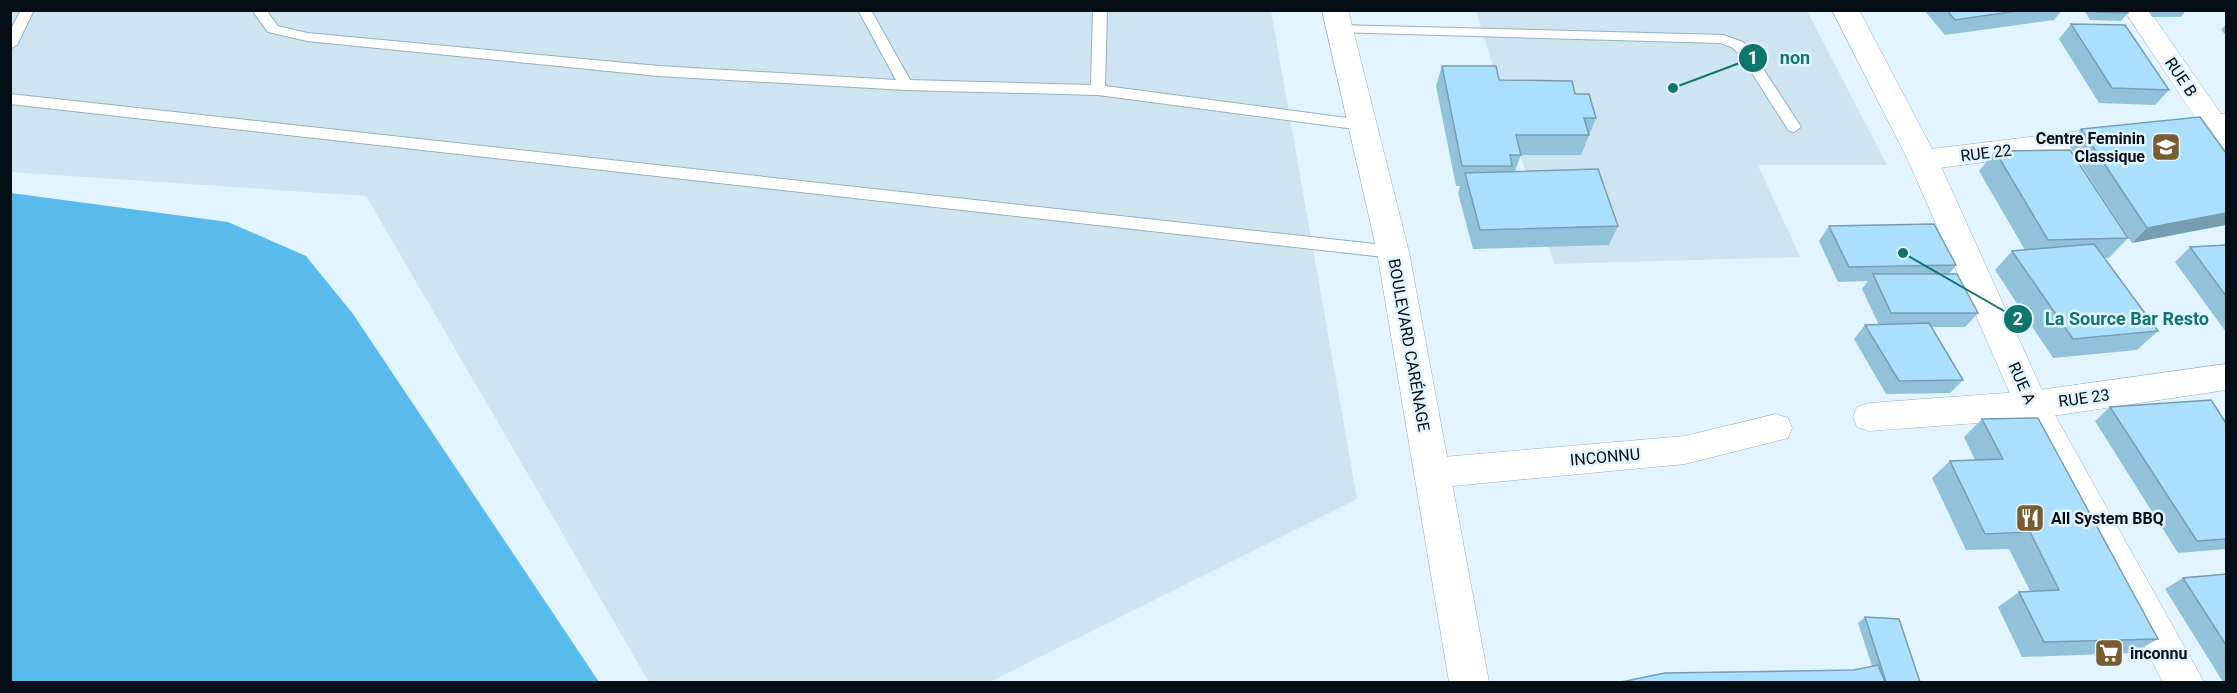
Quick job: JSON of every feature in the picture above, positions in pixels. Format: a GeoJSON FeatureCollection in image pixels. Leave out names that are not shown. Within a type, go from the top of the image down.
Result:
{"type":"FeatureCollection","features":[{"type":"Feature","properties":{"kind":"street","name":"RUE A"},"geometry":{"type":"LineString","coordinates":[[1845,10],[1923,160],[2032,405],[2184,682]]}},
{"type":"Feature","properties":{"kind":"street","name":"RUE B"},"geometry":{"type":"LineString","coordinates":[[2136,10],[2222,130]]}},
{"type":"Feature","properties":{"kind":"street","name":"BOULEVARD CARÉNAGE"},"geometry":{"type":"LineString","coordinates":[[1337,20],[1393,252],[1468,682]]}},
{"type":"Feature","properties":{"kind":"street","name":"RUE 22"},"geometry":{"type":"LineString","coordinates":[[1923,160],[2222,130]]}},
{"type":"Feature","properties":{"kind":"street","name":"RUE 23"},"geometry":{"type":"LineString","coordinates":[[1869,417],[2032,405],[2226,377]]}},
{"type":"Feature","properties":{"kind":"street","name":"INCONNU"},"geometry":{"type":"LineString","coordinates":[[1432,473],[1685,450],[1776,428]]}},
{"type":"Feature","properties":{"kind":"lane"},"geometry":{"type":"LineString","coordinates":[[10,45],[28,10]]}},
{"type":"Feature","properties":{"kind":"lane"},"geometry":{"type":"LineString","coordinates":[[258,10],[273,29],[307,37],[658,71],[906,85],[1098,90],[1362,125]]}},
{"type":"Feature","properties":{"kind":"lane"},"geometry":{"type":"LineString","coordinates":[[864,10],[906,85]]}},
{"type":"Feature","properties":{"kind":"lane"},"geometry":{"type":"LineString","coordinates":[[1098,90],[1100,10]]}},
{"type":"Feature","properties":{"kind":"lane"},"geometry":{"type":"LineString","coordinates":[[1337,20],[1723,39],[1738,45],[1746,53],[1794,126]]}},
{"type":"Feature","properties":{"kind":"lane"},"geometry":{"type":"LineString","coordinates":[[10,99],[1393,252]]}},
{"type":"Feature","properties":{"kind":"shaded area"},"geometry":{"type":"Polygon","coordinates":[[[10,11],[1271,11],[1357,499],[990,682],[649,682],[366,196],[11,172],[10,11]]]}},
{"type":"Feature","properties":{"kind":"shaded area"},"geometry":{"type":"Polygon","coordinates":[[[1476,11],[1807,11],[1887,165],[1758,165],[1800,257],[1554,264],[1476,11]]]}},
{"type":"Feature","properties":{"kind":"water"},"geometry":{"type":"Polygon","coordinates":[[[11,193],[228,222],[306,256],[353,314],[599,682],[11,682],[11,193]]]}},
{"type":"Feature","properties":{"kind":"building"},"geometry":{"type":"Polygon","coordinates":[[[1947,10],[2024,10],[1955,20],[1947,10]]]}},
{"type":"Feature","properties":{"kind":"building"},"geometry":{"type":"Polygon","coordinates":[[[2096,10],[2127,10],[2128,13],[2096,12],[2096,10]]]}},
{"type":"Feature","properties":{"kind":"building"},"geometry":{"type":"Polygon","coordinates":[[[2071,24],[2125,25],[2169,90],[2112,88],[2071,24]]]}},
{"type":"Feature","properties":{"kind":"building"},"geometry":{"type":"Polygon","coordinates":[[[1442,66],[1496,66],[1499,80],[1572,81],[1575,94],[1589,94],[1596,118],[1584,118],[1589,135],[1516,135],[1521,155],[1510,155],[1512,166],[1462,166],[1442,66]]]}},
{"type":"Feature","properties":{"kind":"building"},"geometry":{"type":"Polygon","coordinates":[[[2200,117],[2226,153],[2226,213],[2147,228],[2081,129],[2200,117]]]}},
{"type":"Feature","properties":{"kind":"building"},"geometry":{"type":"Polygon","coordinates":[[[2070,150],[2128,238],[2048,240],[1995,151],[2070,150]]]}},
{"type":"Feature","properties":{"kind":"building"},"geometry":{"type":"Polygon","coordinates":[[[1598,169],[1618,226],[1480,230],[1465,173],[1598,169]]]}},
{"type":"Feature","properties":{"kind":"building"},"geometry":{"type":"Polygon","coordinates":[[[1934,224],[1956,265],[1849,267],[1829,226],[1934,224]]]}},
{"type":"Feature","properties":{"kind":"building"},"geometry":{"type":"Polygon","coordinates":[[[2094,244],[2158,331],[2073,339],[2012,251],[2094,244]]]}},
{"type":"Feature","properties":{"kind":"building"},"geometry":{"type":"Polygon","coordinates":[[[2226,245],[2226,296],[2190,247],[2226,245]]]}},
{"type":"Feature","properties":{"kind":"building"},"geometry":{"type":"Polygon","coordinates":[[[1873,274],[1957,274],[1978,313],[1891,313],[1873,274]]]}},
{"type":"Feature","properties":{"kind":"building"},"geometry":{"type":"Polygon","coordinates":[[[1929,323],[1963,380],[1899,381],[1865,325],[1929,323]]]}},
{"type":"Feature","properties":{"kind":"building"},"geometry":{"type":"Polygon","coordinates":[[[2211,400],[2226,423],[2226,539],[2197,541],[2110,407],[2211,400]]]}},
{"type":"Feature","properties":{"kind":"building"},"geometry":{"type":"Polygon","coordinates":[[[2038,418],[2158,639],[2044,642],[2019,592],[2059,590],[2030,532],[1985,534],[1950,461],[2003,459],[1982,419],[2038,418]]]}},
{"type":"Feature","properties":{"kind":"building"},"geometry":{"type":"Polygon","coordinates":[[[2226,574],[2226,645],[2183,578],[2226,574]]]}},
{"type":"Feature","properties":{"kind":"building"},"geometry":{"type":"Polygon","coordinates":[[[1865,617],[1899,619],[1920,682],[1886,682],[1865,617]]]}},
{"type":"Feature","properties":{"kind":"building"},"geometry":{"type":"Polygon","coordinates":[[[1878,665],[1885,682],[1621,682],[1665,673],[1854,670],[1878,665]]]}},
{"type":"Feature","properties":{"kind":"place","name":"non"},"geometry":{"type":"Point","coordinates":[1673,88]}},
{"type":"Feature","properties":{"kind":"place","name":"Centre Feminin Classique"},"geometry":{"type":"Point","coordinates":[2166,147]}},
{"type":"Feature","properties":{"kind":"place","name":"La Source Bar Resto"},"geometry":{"type":"Point","coordinates":[1903,253]}},
{"type":"Feature","properties":{"kind":"place","name":"All System BBQ"},"geometry":{"type":"Point","coordinates":[2030,518]}},
{"type":"Feature","properties":{"kind":"place","name":"inconnu"},"geometry":{"type":"Point","coordinates":[2109,653]}}]}
